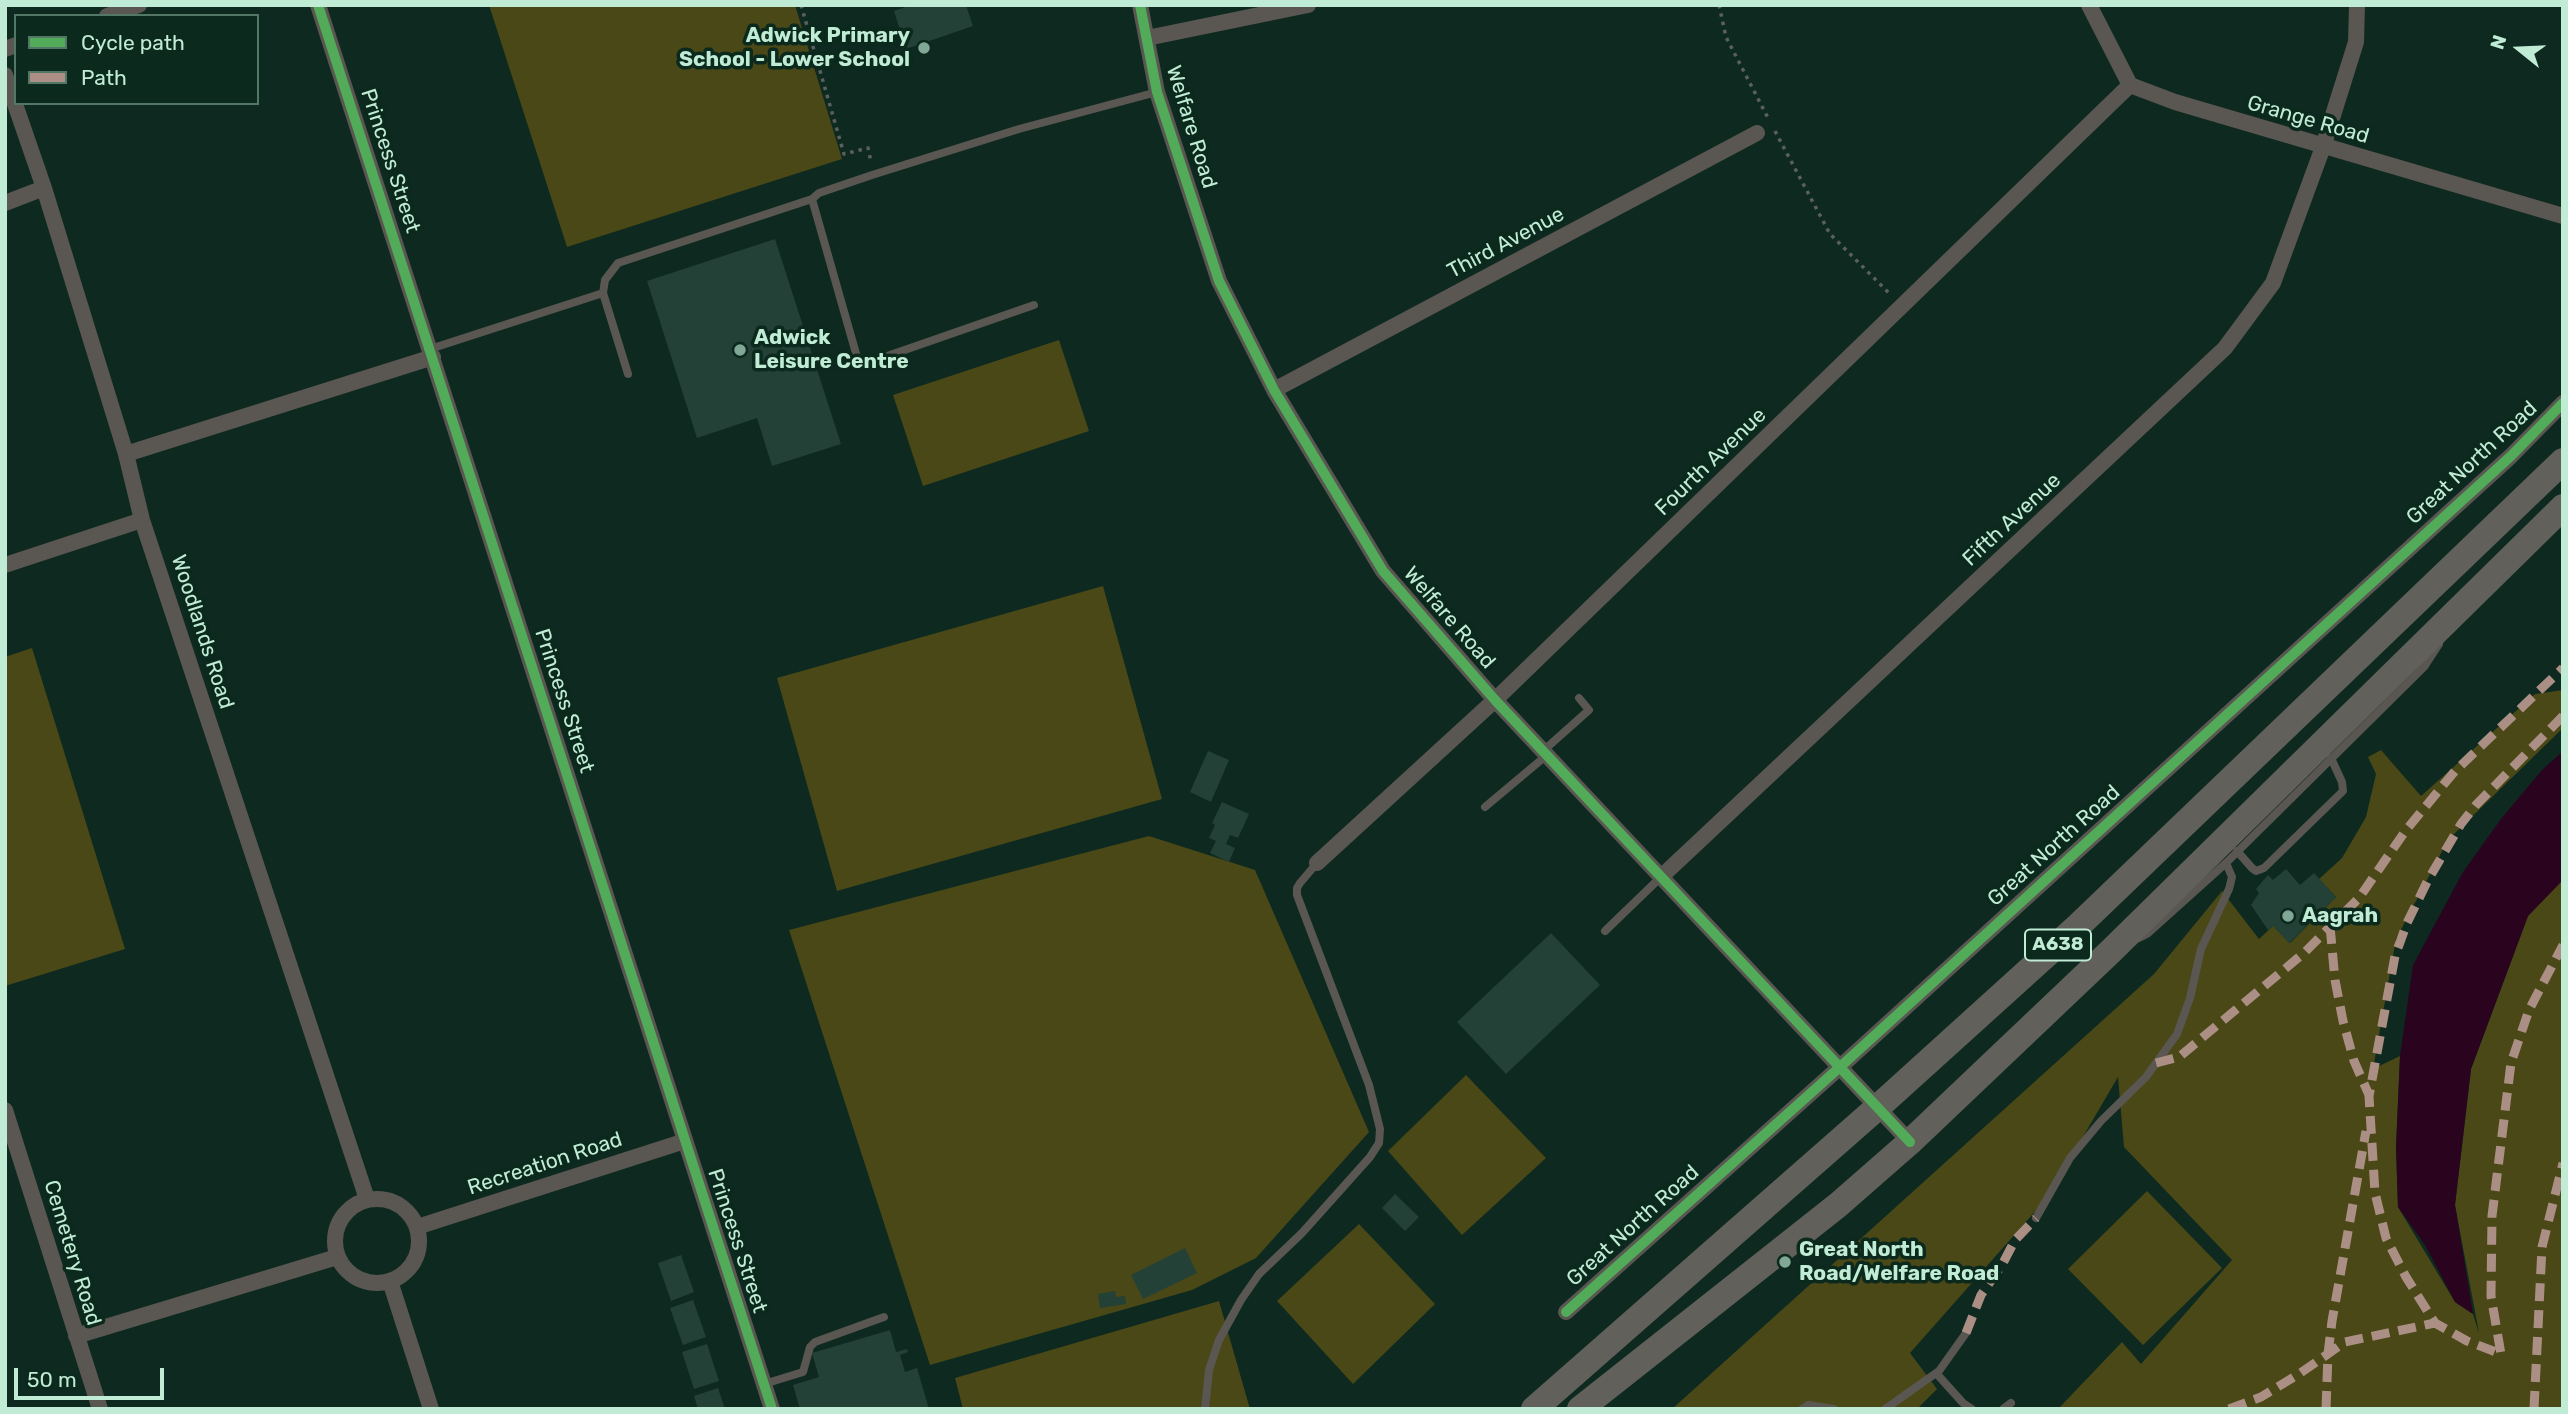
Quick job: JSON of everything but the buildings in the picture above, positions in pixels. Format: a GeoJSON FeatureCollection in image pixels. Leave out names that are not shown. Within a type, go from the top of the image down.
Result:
{"type":"FeatureCollection","features":[{"type":"Feature","properties":{"kind":"highway","name":"A638"},"geometry":{"type":"LineString","coordinates":[[1534,1409],[1878,1107],[2078,926],[2563,461]]}},
{"type":"Feature","properties":{"kind":"highway","name":"A638"},"geometry":{"type":"LineString","coordinates":[[1592,1403],[1838,1205],[1910,1142],[2111,951],[2563,507]]}},
{"type":"Feature","properties":{"kind":"street"},"geometry":{"type":"LineString","coordinates":[[113,14],[139,5]]}},
{"type":"Feature","properties":{"kind":"street","name":"Princess Street"},"geometry":{"type":"LineString","coordinates":[[318,5],[772,1409]]}},
{"type":"Feature","properties":{"kind":"street","name":"Welfare Road"},"geometry":{"type":"LineString","coordinates":[[1140,5],[1157,92],[1219,281],[1275,390],[1383,571],[1495,701],[1910,1142]]}},
{"type":"Feature","properties":{"kind":"street"},"geometry":{"type":"LineString","coordinates":[[1147,38],[1308,5]]}},
{"type":"Feature","properties":{"kind":"street"},"geometry":{"type":"LineString","coordinates":[[2089,5],[2130,85]]}},
{"type":"Feature","properties":{"kind":"street","name":"Fifth Avenue"},"geometry":{"type":"LineString","coordinates":[[1662,876],[2225,348],[2273,283],[2323,147],[2356,42],[2357,5]]}},
{"type":"Feature","properties":{"kind":"street","name":"Woodlands Road"},"geometry":{"type":"LineString","coordinates":[[5,75],[14,101]]}},
{"type":"Feature","properties":{"kind":"street","name":"Fourth Avenue"},"geometry":{"type":"LineString","coordinates":[[1317,863],[1495,701],[2130,85]]}},
{"type":"Feature","properties":{"kind":"street","name":"Grange Road"},"geometry":{"type":"LineString","coordinates":[[2130,85],[2175,102],[2323,147],[2563,216]]}},
{"type":"Feature","properties":{"kind":"street","name":"Woodlands Road"},"geometry":{"type":"LineString","coordinates":[[15,105],[44,188],[126,454],[142,520],[367,1199]]}},
{"type":"Feature","properties":{"kind":"street","name":"Third Avenue"},"geometry":{"type":"LineString","coordinates":[[1275,390],[1757,134]]}},
{"type":"Feature","properties":{"kind":"street"},"geometry":{"type":"LineString","coordinates":[[5,203],[44,188]]}},
{"type":"Feature","properties":{"kind":"street"},"geometry":{"type":"LineString","coordinates":[[126,454],[432,353]]}},
{"type":"Feature","properties":{"kind":"street","name":"Great North Road"},"geometry":{"type":"LineString","coordinates":[[1566,1312],[1840,1067],[2511,456],[2563,403]]}},
{"type":"Feature","properties":{"kind":"street"},"geometry":{"type":"LineString","coordinates":[[5,565],[142,520]]}},
{"type":"Feature","properties":{"kind":"street","name":"Cemetery Road"},"geometry":{"type":"LineString","coordinates":[[5,1110],[100,1409]]}},
{"type":"Feature","properties":{"kind":"street","name":"Recreation Road"},"geometry":{"type":"LineString","coordinates":[[417,1227],[685,1141]]}},
{"type":"Feature","properties":{"kind":"street"},"geometry":{"type":"LineString","coordinates":[[367,1199],[393,1200],[405,1208],[417,1227],[419,1249],[414,1263],[404,1274],[383,1283],[364,1282],[351,1275],[337,1258],[334,1243],[339,1220],[348,1209],[367,1199]]}},
{"type":"Feature","properties":{"kind":"street"},"geometry":{"type":"LineString","coordinates":[[76,1336],[337,1258]]}},
{"type":"Feature","properties":{"kind":"street"},"geometry":{"type":"LineString","coordinates":[[390,1281],[430,1409]]}},
{"type":"Feature","properties":{"kind":"lane"},"geometry":{"type":"LineString","coordinates":[[628,374],[603,293],[605,280],[618,263],[811,199],[819,193],[1019,128],[1157,92]]}},
{"type":"Feature","properties":{"kind":"lane"},"geometry":{"type":"LineString","coordinates":[[811,199],[856,357],[870,362],[1034,305]]}},
{"type":"Feature","properties":{"kind":"lane"},"geometry":{"type":"LineString","coordinates":[[432,353],[603,293]]}},
{"type":"Feature","properties":{"kind":"lane"},"geometry":{"type":"LineString","coordinates":[[2111,951],[2147,934],[2226,863],[2424,667],[2464,603]]}},
{"type":"Feature","properties":{"kind":"lane"},"geometry":{"type":"LineString","coordinates":[[1485,807],[1589,710],[1579,698]]}},
{"type":"Feature","properties":{"kind":"lane"},"geometry":{"type":"LineString","coordinates":[[2237,851],[2252,869],[2256,871],[2264,868],[2343,792],[2342,782],[2331,758]]}},
{"type":"Feature","properties":{"kind":"lane"},"geometry":{"type":"LineString","coordinates":[[1205,1409],[1209,1370],[1219,1340],[1241,1300],[1259,1274],[1302,1233],[1380,1143],[1380,1129],[1368,1085],[1297,895],[1300,883],[1317,863]]}},
{"type":"Feature","properties":{"kind":"lane"},"geometry":{"type":"LineString","coordinates":[[2036,1218],[2070,1158],[2101,1121],[2146,1077],[2177,1034],[2190,999],[2201,949],[2229,889],[2232,877],[2226,863]]}},
{"type":"Feature","properties":{"kind":"lane"},"geometry":{"type":"LineString","coordinates":[[1605,931],[1662,876]]}},
{"type":"Feature","properties":{"kind":"lane"},"geometry":{"type":"LineString","coordinates":[[764,1384],[803,1371],[810,1347],[815,1342],[884,1317]]}},
{"type":"Feature","properties":{"kind":"lane"},"geometry":{"type":"LineString","coordinates":[[1885,1409],[1936,1373],[1966,1333]]}},
{"type":"Feature","properties":{"kind":"lane"},"geometry":{"type":"LineString","coordinates":[[1936,1373],[1963,1403],[1972,1409]]}},
{"type":"Feature","properties":{"kind":"lane"},"geometry":{"type":"LineString","coordinates":[[1802,1409],[1808,1405],[1834,1409]]}},
{"type":"Feature","properties":{"kind":"path"},"geometry":{"type":"LineString","coordinates":[[801,5],[844,154],[868,148],[873,175]]}},
{"type":"Feature","properties":{"kind":"path"},"geometry":{"type":"LineString","coordinates":[[1719,5],[1726,37],[1830,234],[1902,306]]}},
{"type":"Feature","properties":{"kind":"shaded area"},"geometry":{"type":"Polygon","coordinates":[[[489,5],[795,5],[842,159],[567,247],[489,5]]]}},
{"type":"Feature","properties":{"kind":"shaded area"},"geometry":{"type":"Polygon","coordinates":[[[1059,340],[1089,431],[923,486],[893,395],[1059,340]]]}},
{"type":"Feature","properties":{"kind":"shaded area"},"geometry":{"type":"Polygon","coordinates":[[[1103,586],[1162,799],[837,891],[777,678],[1103,586]]]}},
{"type":"Feature","properties":{"kind":"shaded area"},"geometry":{"type":"Polygon","coordinates":[[[32,648],[125,949],[5,986],[5,657],[32,648]]]}},
{"type":"Feature","properties":{"kind":"shaded area"},"geometry":{"type":"Polygon","coordinates":[[[2563,690],[2563,728],[2448,840],[2396,939],[2373,1069],[2400,1056],[2396,1148],[2398,1207],[2455,1302],[2473,1314],[2479,1333],[2455,1205],[2471,1069],[2528,916],[2563,879],[2563,1409],[2058,1409],[2122,1342],[2141,1364],[2232,1260],[2124,1147],[2118,1077],[2047,1198],[1910,1353],[1937,1389],[1917,1409],[1672,1409],[2154,974],[2222,891],[2259,939],[2273,926],[2290,943],[2336,897],[2319,879],[2342,858],[2366,817],[2376,774],[2368,757],[2381,750],[2421,796],[2535,694],[2563,690]]]}},
{"type":"Feature","properties":{"kind":"shaded area"},"geometry":{"type":"Polygon","coordinates":[[[2563,751],[2563,880],[2528,916],[2471,1069],[2455,1205],[2473,1314],[2455,1302],[2425,1245],[2398,1207],[2396,1148],[2400,1056],[2413,965],[2463,872],[2501,819],[2542,770],[2563,751]]]}},
{"type":"Feature","properties":{"kind":"shaded area"},"geometry":{"type":"Polygon","coordinates":[[[1149,836],[1255,870],[1369,1132],[1256,1258],[1192,1290],[930,1365],[789,930],[1149,836]]]}},
{"type":"Feature","properties":{"kind":"shaded area"},"geometry":{"type":"Polygon","coordinates":[[[1466,1075],[1546,1158],[1462,1235],[1388,1151],[1466,1075]]]}},
{"type":"Feature","properties":{"kind":"shaded area"},"geometry":{"type":"Polygon","coordinates":[[[2147,1191],[2222,1268],[2143,1345],[2068,1269],[2147,1191]]]}},
{"type":"Feature","properties":{"kind":"shaded area"},"geometry":{"type":"Polygon","coordinates":[[[1359,1224],[1435,1304],[1353,1384],[1277,1301],[1359,1224]]]}},
{"type":"Feature","properties":{"kind":"shaded area"},"geometry":{"type":"Polygon","coordinates":[[[1219,1301],[1250,1409],[963,1409],[955,1378],[1219,1301]]]}},
{"type":"Feature","properties":{"kind":"marked path"},"geometry":{"type":"LineString","coordinates":[[2156,1063],[2179,1057],[2304,953],[2359,898],[2406,830],[2455,771],[2563,668]]}},
{"type":"Feature","properties":{"kind":"marked path"},"geometry":{"type":"LineString","coordinates":[[2563,716],[2476,805],[2461,824],[2428,880],[2407,923],[2395,956],[2369,1096],[2375,1193],[2386,1238],[2406,1277],[2435,1323],[2467,1341],[2501,1354],[2491,1296],[2492,1216],[2511,1063],[2529,1010],[2563,945]]}},
{"type":"Feature","properties":{"kind":"marked path"},"geometry":{"type":"LineString","coordinates":[[2330,926],[2335,980],[2343,1021],[2354,1061],[2369,1095]]}},
{"type":"Feature","properties":{"kind":"marked path"},"geometry":{"type":"LineString","coordinates":[[2326,1409],[2332,1321],[2366,1131]]}},
{"type":"Feature","properties":{"kind":"marked path"},"geometry":{"type":"LineString","coordinates":[[2534,1409],[2542,1247],[2563,1163]]}},
{"type":"Feature","properties":{"kind":"marked path"},"geometry":{"type":"LineString","coordinates":[[1966,1333],[1981,1295],[2015,1240],[2036,1218]]}},
{"type":"Feature","properties":{"kind":"marked path"},"geometry":{"type":"LineString","coordinates":[[2229,1409],[2261,1397],[2345,1342],[2435,1323]]}},
{"type":"Feature","properties":{"kind":"cycle path"},"geometry":{"type":"LineString","coordinates":[[318,5],[772,1409]]}},
{"type":"Feature","properties":{"kind":"cycle path"},"geometry":{"type":"LineString","coordinates":[[1140,5],[1157,92],[1219,281],[1274,390],[1383,571],[1495,700],[1910,1142]]}},
{"type":"Feature","properties":{"kind":"cycle path"},"geometry":{"type":"LineString","coordinates":[[1566,1312],[1840,1067],[2511,456],[2563,403]]}},
{"type":"Feature","properties":{"kind":"place","name":"Adwick Primary School - Lower School"},"geometry":{"type":"Point","coordinates":[924,48]}},
{"type":"Feature","properties":{"kind":"place","name":"Adwick Leisure Centre"},"geometry":{"type":"Point","coordinates":[740,350]}},
{"type":"Feature","properties":{"kind":"place","name":"Aagrah"},"geometry":{"type":"Point","coordinates":[2288,916]}},
{"type":"Feature","properties":{"kind":"place","name":"Great North Road/Welfare Road"},"geometry":{"type":"Point","coordinates":[1785,1262]}}]}
